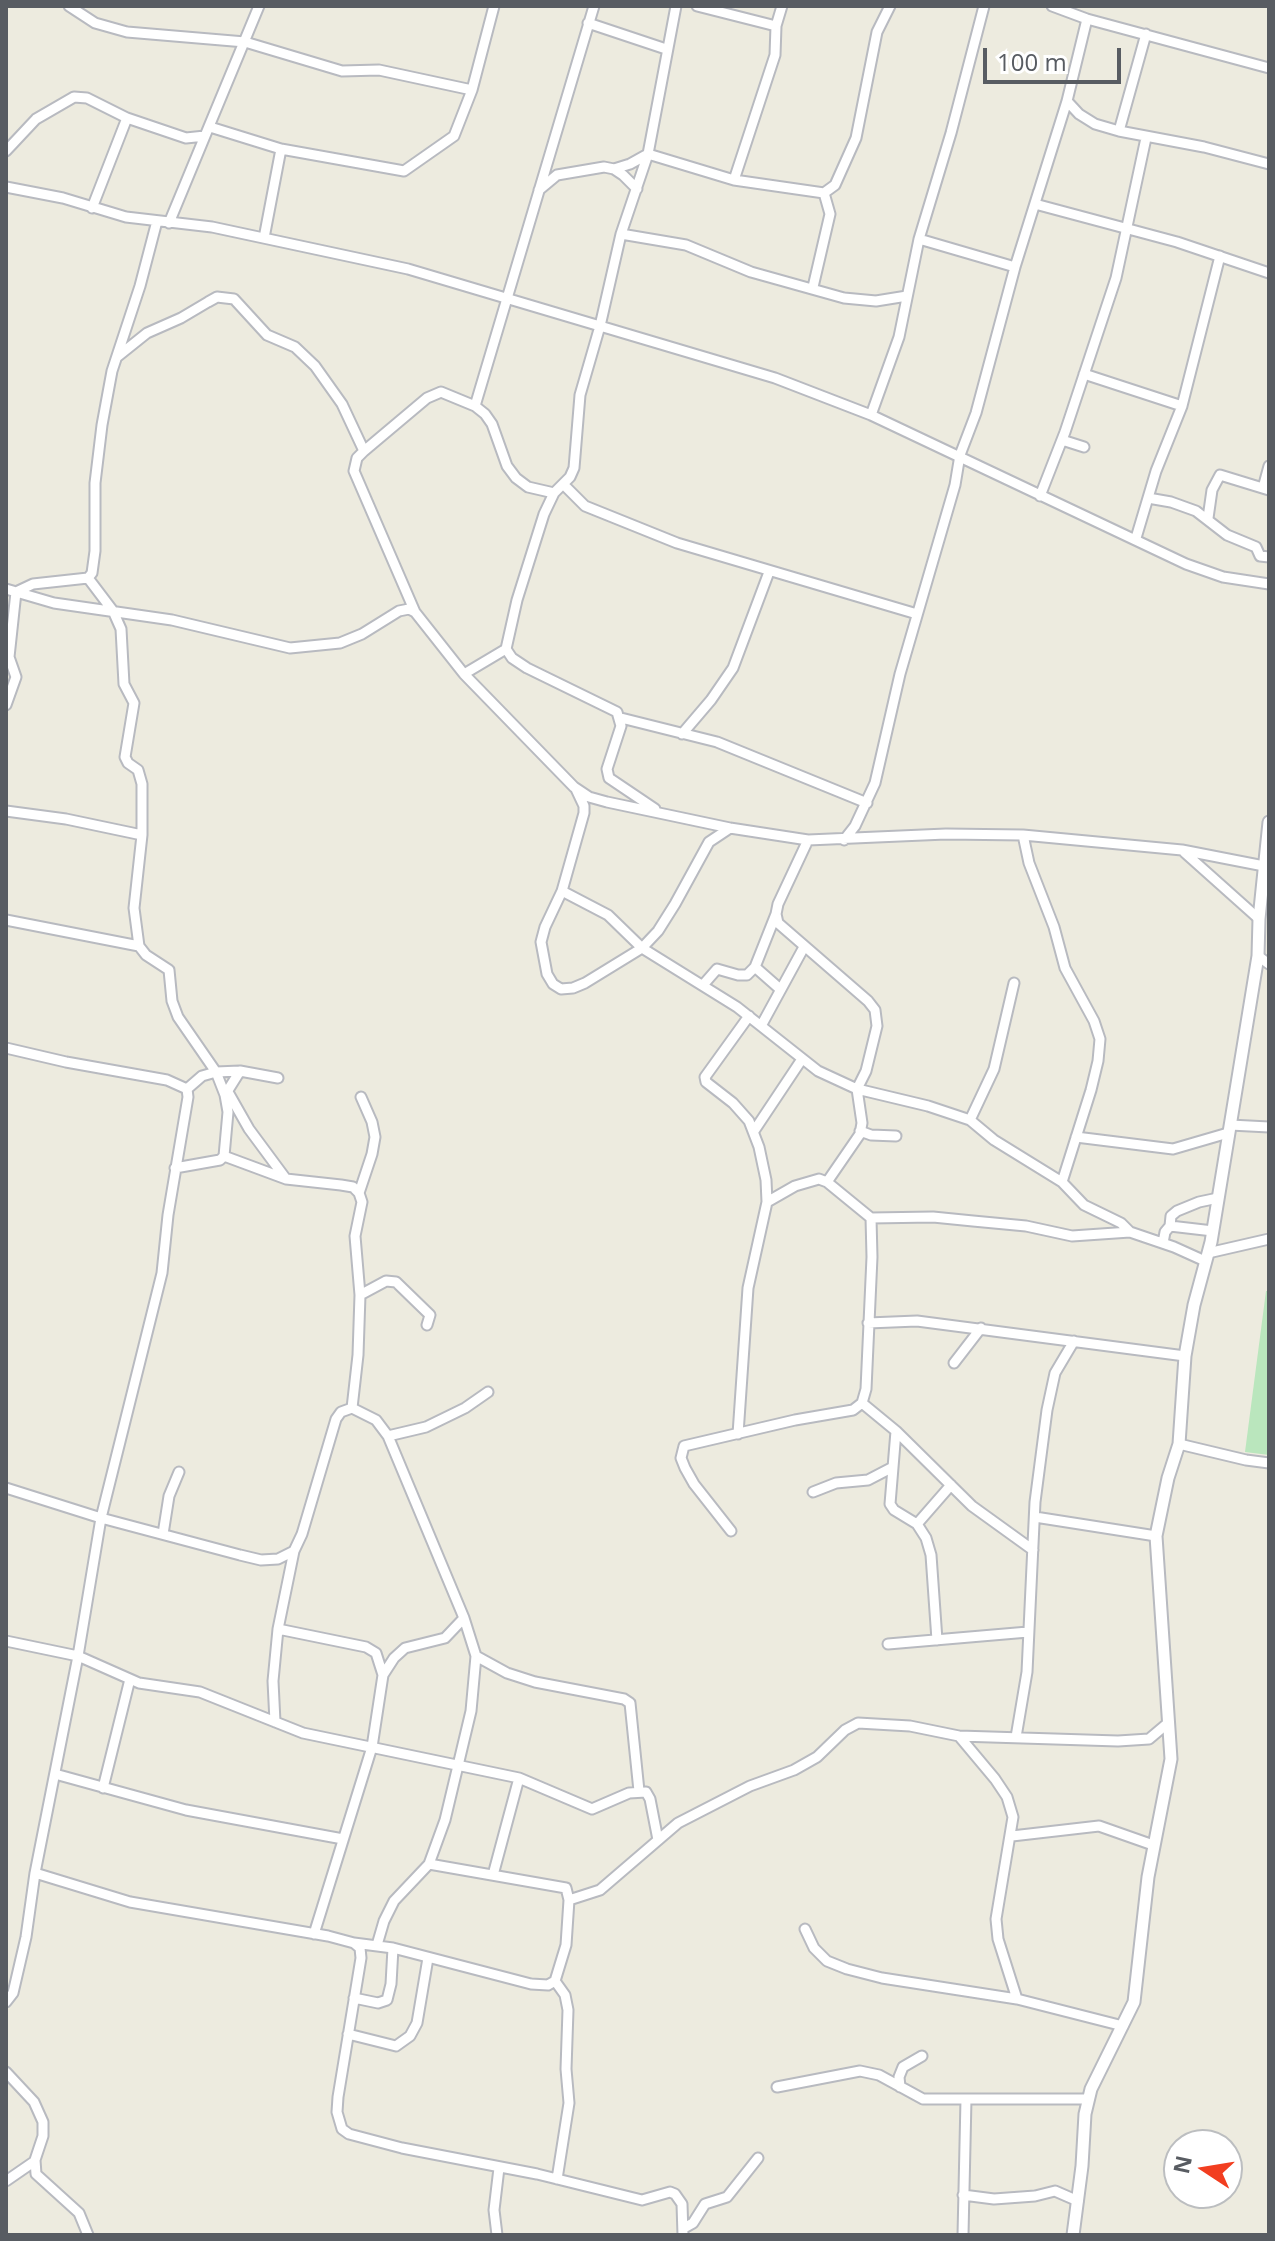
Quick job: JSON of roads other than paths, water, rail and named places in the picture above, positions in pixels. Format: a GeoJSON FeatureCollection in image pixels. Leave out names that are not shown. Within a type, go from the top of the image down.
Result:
{"type":"FeatureCollection","features":[{"type":"Feature","properties":{"kind":"street"},"geometry":{"type":"LineString","coordinates":[[69,6],[95,23],[127,32],[245,42],[342,71],[379,70],[472,90]]}},
{"type":"Feature","properties":{"kind":"street"},"geometry":{"type":"LineString","coordinates":[[169,223],[259,6]]}},
{"type":"Feature","properties":{"kind":"street"},"geometry":{"type":"LineString","coordinates":[[6,151],[36,119],[74,97],[87,98],[127,118],[186,138],[208,132],[281,149],[404,171],[454,136],[472,90],[494,6]]}},
{"type":"Feature","properties":{"kind":"street"},"geometry":{"type":"LineString","coordinates":[[475,406],[594,6]]}},
{"type":"Feature","properties":{"kind":"street"},"geometry":{"type":"LineString","coordinates":[[464,674],[506,649],[535,539],[554,493],[564,485],[574,468],[580,395],[621,234],[648,154],[676,6]]}},
{"type":"Feature","properties":{"kind":"street"},"geometry":{"type":"LineString","coordinates":[[697,6],[776,26]]}},
{"type":"Feature","properties":{"kind":"street"},"geometry":{"type":"LineString","coordinates":[[734,180],[775,55],[776,26],[782,6]]}},
{"type":"Feature","properties":{"kind":"street"},"geometry":{"type":"LineString","coordinates":[[538,192],[557,175],[587,168],[614,169],[648,154],[734,180],[824,193],[835,185],[856,138],[875,41],[890,6]]}},
{"type":"Feature","properties":{"kind":"street"},"geometry":{"type":"LineString","coordinates":[[871,415],[899,337],[919,239],[984,6]]}},
{"type":"Feature","properties":{"kind":"street"},"geometry":{"type":"LineString","coordinates":[[1052,6],[1087,19],[1269,68]]}},
{"type":"Feature","properties":{"kind":"street"},"geometry":{"type":"LineString","coordinates":[[844,840],[867,803],[875,783],[900,674],[955,485],[960,455],[976,413],[1015,267],[1067,101],[1087,19]]}},
{"type":"Feature","properties":{"kind":"street"},"geometry":{"type":"LineString","coordinates":[[588,23],[666,49]]}},
{"type":"Feature","properties":{"kind":"street"},"geometry":{"type":"LineString","coordinates":[[1119,131],[1146,34]]}},
{"type":"Feature","properties":{"kind":"street"},"geometry":{"type":"LineString","coordinates":[[1067,101],[1079,114],[1095,124],[1269,164]]}},
{"type":"Feature","properties":{"kind":"street"},"geometry":{"type":"LineString","coordinates":[[92,208],[127,118]]}},
{"type":"Feature","properties":{"kind":"street"},"geometry":{"type":"LineString","coordinates":[[1040,496],[1116,278],[1146,138]]}},
{"type":"Feature","properties":{"kind":"street"},"geometry":{"type":"LineString","coordinates":[[264,238],[281,149]]}},
{"type":"Feature","properties":{"kind":"street"},"geometry":{"type":"LineString","coordinates":[[614,169],[637,189]]}},
{"type":"Feature","properties":{"kind":"street"},"geometry":{"type":"LineString","coordinates":[[6,187],[63,198],[92,208],[169,223],[212,227],[408,269],[775,378],[871,415],[960,455],[1186,564],[1223,577],[1269,584]]}},
{"type":"Feature","properties":{"kind":"street"},"geometry":{"type":"LineString","coordinates":[[813,287],[830,214],[824,193]]}},
{"type":"Feature","properties":{"kind":"street"},"geometry":{"type":"LineString","coordinates":[[1035,204],[1127,228],[1269,273]]}},
{"type":"Feature","properties":{"kind":"street"},"geometry":{"type":"LineString","coordinates":[[11,590],[33,584],[88,578],[92,573],[97,455],[112,371],[157,221]]}},
{"type":"Feature","properties":{"kind":"street"},"geometry":{"type":"LineString","coordinates":[[621,234],[678,243],[751,272],[859,301],[907,296]]}},
{"type":"Feature","properties":{"kind":"street"},"geometry":{"type":"LineString","coordinates":[[919,239],[1015,267]]}},
{"type":"Feature","properties":{"kind":"street"},"geometry":{"type":"LineString","coordinates":[[1136,538],[1182,406],[1220,256]]}},
{"type":"Feature","properties":{"kind":"street"},"geometry":{"type":"LineString","coordinates":[[117,357],[147,333],[217,297],[234,299],[267,335],[295,347],[315,366],[342,404],[364,451]]}},
{"type":"Feature","properties":{"kind":"street"},"geometry":{"type":"LineString","coordinates":[[1084,374],[1182,406]]}},
{"type":"Feature","properties":{"kind":"street"},"geometry":{"type":"LineString","coordinates":[[554,493],[528,487],[516,478],[507,466],[492,424],[475,406],[441,392],[433,394],[364,451],[357,458],[354,471],[415,612],[464,674],[574,787],[589,797],[730,828],[808,840],[946,834],[1023,835],[1182,850],[1264,866]]}},
{"type":"Feature","properties":{"kind":"street"},"geometry":{"type":"LineString","coordinates":[[1062,440],[1084,447]]}},
{"type":"Feature","properties":{"kind":"street"},"geometry":{"type":"LineString","coordinates":[[1208,518],[1218,476],[1266,489],[1269,466]]}},
{"type":"Feature","properties":{"kind":"street"},"geometry":{"type":"LineString","coordinates":[[564,485],[585,506],[677,543],[917,614]]}},
{"type":"Feature","properties":{"kind":"street"},"geometry":{"type":"LineString","coordinates":[[1148,498],[1183,506],[1208,518],[1227,535],[1256,547],[1260,556],[1269,557]]}},
{"type":"Feature","properties":{"kind":"street"},"geometry":{"type":"LineString","coordinates":[[682,734],[733,668],[769,572]]}},
{"type":"Feature","properties":{"kind":"street"},"geometry":{"type":"LineString","coordinates":[[88,578],[113,611],[123,636],[124,684],[135,707],[125,757],[141,775],[142,835],[134,908],[139,946],[146,955],[166,966],[178,1017],[216,1072],[249,1129],[286,1179]]}},
{"type":"Feature","properties":{"kind":"street"},"geometry":{"type":"LineString","coordinates":[[11,590],[54,603],[172,620],[290,648],[340,643],[362,634],[399,611],[409,609],[415,612]]}},
{"type":"Feature","properties":{"kind":"street"},"geometry":{"type":"LineString","coordinates":[[6,705],[11,677],[11,590]]}},
{"type":"Feature","properties":{"kind":"street"},"geometry":{"type":"LineString","coordinates":[[98,591],[98,609]]}},
{"type":"Feature","properties":{"kind":"street"},"geometry":{"type":"LineString","coordinates":[[506,649],[512,658],[527,668],[611,707],[621,718],[756,756],[867,803]]}},
{"type":"Feature","properties":{"kind":"street"},"geometry":{"type":"LineString","coordinates":[[621,718],[607,769],[609,778],[657,811]]}},
{"type":"Feature","properties":{"kind":"street"},"geometry":{"type":"LineString","coordinates":[[574,787],[584,806],[584,813],[562,891],[541,942],[542,957],[553,984],[561,989],[573,988],[642,948],[658,931],[709,842],[730,828]]}},
{"type":"Feature","properties":{"kind":"street"},"geometry":{"type":"LineString","coordinates":[[6,811],[66,819],[142,835]]}},
{"type":"Feature","properties":{"kind":"street"},"geometry":{"type":"LineString","coordinates":[[1073,2235],[1088,2099],[1134,2002],[1153,1845],[1171,1759],[1156,1536],[1160,1510],[1179,1444],[1185,1356],[1213,1231],[1258,956],[1269,822]]}},
{"type":"Feature","properties":{"kind":"street"},"geometry":{"type":"LineString","coordinates":[[1023,835],[1029,863],[1054,927],[1065,968],[1094,1021],[1100,1039],[1091,1090],[1062,1182]]}},
{"type":"Feature","properties":{"kind":"street"},"geometry":{"type":"LineString","coordinates":[[703,985],[717,969],[743,976],[755,967],[778,904],[808,840]]}},
{"type":"Feature","properties":{"kind":"street"},"geometry":{"type":"LineString","coordinates":[[1182,850],[1259,919]]}},
{"type":"Feature","properties":{"kind":"street"},"geometry":{"type":"LineString","coordinates":[[562,891],[608,915],[642,948],[749,1016],[825,1075],[857,1089],[970,1120],[994,1140],[1062,1182],[1084,1205],[1121,1223],[1130,1232]]}},
{"type":"Feature","properties":{"kind":"street"},"geometry":{"type":"LineString","coordinates":[[776,914],[784,930],[839,973],[875,1010],[877,1026],[874,1048],[857,1089],[862,1123],[860,1131],[827,1182]]}},
{"type":"Feature","properties":{"kind":"street"},"geometry":{"type":"LineString","coordinates":[[6,920],[139,946]]}},
{"type":"Feature","properties":{"kind":"street"},"geometry":{"type":"LineString","coordinates":[[761,1026],[804,947]]}},
{"type":"Feature","properties":{"kind":"street"},"geometry":{"type":"LineString","coordinates":[[1258,956],[1269,964]]}},
{"type":"Feature","properties":{"kind":"street"},"geometry":{"type":"LineString","coordinates":[[755,967],[780,989]]}},
{"type":"Feature","properties":{"kind":"street"},"geometry":{"type":"LineString","coordinates":[[970,1120],[994,1069],[1014,983]]}},
{"type":"Feature","properties":{"kind":"street"},"geometry":{"type":"LineString","coordinates":[[738,1434],[748,1288],[767,1202],[766,1180],[749,1121],[733,1103],[706,1082],[705,1077],[749,1016]]}},
{"type":"Feature","properties":{"kind":"street"},"geometry":{"type":"LineString","coordinates":[[6,1048],[167,1080],[187,1089]]}},
{"type":"Feature","properties":{"kind":"street"},"geometry":{"type":"LineString","coordinates":[[754,1131],[802,1059]]}},
{"type":"Feature","properties":{"kind":"street"},"geometry":{"type":"LineString","coordinates":[[175,1168],[220,1160],[224,1156],[228,1112],[226,1093],[240,1071]]}},
{"type":"Feature","properties":{"kind":"street"},"geometry":{"type":"LineString","coordinates":[[187,1089],[202,1076],[216,1072],[240,1071],[278,1078]]}},
{"type":"Feature","properties":{"kind":"street"},"geometry":{"type":"LineString","coordinates":[[6,2002],[13,1993],[20,1965],[101,1518],[162,1273],[175,1168],[188,1107],[187,1089]]}},
{"type":"Feature","properties":{"kind":"street"},"geometry":{"type":"LineString","coordinates":[[359,1193],[375,1137],[361,1097]]}},
{"type":"Feature","properties":{"kind":"street"},"geometry":{"type":"LineString","coordinates":[[1076,1137],[1173,1149],[1229,1129],[1269,1127]]}},
{"type":"Feature","properties":{"kind":"street"},"geometry":{"type":"LineString","coordinates":[[860,1131],[871,1135],[896,1136]]}},
{"type":"Feature","properties":{"kind":"street"},"geometry":{"type":"LineString","coordinates":[[224,1156],[286,1179],[353,1187],[359,1193],[362,1202],[355,1236],[360,1295],[352,1408]]}},
{"type":"Feature","properties":{"kind":"street"},"geometry":{"type":"LineString","coordinates":[[767,1202],[810,1179],[827,1182],[871,1218],[933,1217],[1026,1226],[1072,1236],[1130,1232],[1206,1257],[1269,1239]]}},
{"type":"Feature","properties":{"kind":"street"},"geometry":{"type":"LineString","coordinates":[[1163,1243],[1171,1216],[1177,1211],[1218,1198]]}},
{"type":"Feature","properties":{"kind":"street"},"geometry":{"type":"LineString","coordinates":[[731,1531],[694,1484],[681,1458],[682,1452],[688,1444],[853,1410],[862,1403],[866,1389],[871,1218]]}},
{"type":"Feature","properties":{"kind":"street"},"geometry":{"type":"LineString","coordinates":[[1170,1226],[1213,1231]]}},
{"type":"Feature","properties":{"kind":"street"},"geometry":{"type":"LineString","coordinates":[[360,1295],[386,1281],[396,1282],[430,1315],[427,1325]]}},
{"type":"Feature","properties":{"kind":"street"},"geometry":{"type":"LineString","coordinates":[[868,1323],[917,1321],[1185,1356]]}},
{"type":"Feature","properties":{"kind":"street"},"geometry":{"type":"LineString","coordinates":[[954,1363],[981,1328]]}},
{"type":"Feature","properties":{"kind":"street"},"geometry":{"type":"LineString","coordinates":[[1016,1737],[1027,1672],[1040,1458],[1055,1373],[1074,1341]]}},
{"type":"Feature","properties":{"kind":"street"},"geometry":{"type":"LineString","coordinates":[[388,1436],[426,1427],[465,1408],[488,1392]]}},
{"type":"Feature","properties":{"kind":"street"},"geometry":{"type":"LineString","coordinates":[[862,1403],[896,1431],[972,1506],[1033,1550]]}},
{"type":"Feature","properties":{"kind":"street"},"geometry":{"type":"LineString","coordinates":[[275,1722],[273,1681],[278,1629],[294,1551],[309,1513],[336,1419],[341,1412],[352,1408],[376,1420],[388,1436],[464,1618],[476,1656],[472,1700],[445,1820],[429,1864],[394,1901],[377,1945]]}},
{"type":"Feature","properties":{"kind":"street"},"geometry":{"type":"LineString","coordinates":[[896,1431],[890,1504],[894,1510],[917,1524],[926,1538],[931,1555],[937,1640]]}},
{"type":"Feature","properties":{"kind":"street"},"geometry":{"type":"LineString","coordinates":[[1179,1444],[1269,1463]]}},
{"type":"Feature","properties":{"kind":"street"},"geometry":{"type":"LineString","coordinates":[[813,1492],[836,1483],[868,1480],[893,1467]]}},
{"type":"Feature","properties":{"kind":"street"},"geometry":{"type":"LineString","coordinates":[[163,1534],[169,1496],[179,1472]]}},
{"type":"Feature","properties":{"kind":"street"},"geometry":{"type":"LineString","coordinates":[[917,1524],[951,1485]]}},
{"type":"Feature","properties":{"kind":"street"},"geometry":{"type":"LineString","coordinates":[[6,1488],[101,1518],[261,1560],[278,1559],[294,1551]]}},
{"type":"Feature","properties":{"kind":"street"},"geometry":{"type":"LineString","coordinates":[[1035,1517],[1156,1536]]}},
{"type":"Feature","properties":{"kind":"street"},"geometry":{"type":"LineString","coordinates":[[314,1934],[372,1747],[383,1675],[405,1648],[445,1638],[464,1618]]}},
{"type":"Feature","properties":{"kind":"street"},"geometry":{"type":"LineString","coordinates":[[278,1629],[366,1647],[376,1653],[383,1675]]}},
{"type":"Feature","properties":{"kind":"street"},"geometry":{"type":"LineString","coordinates":[[888,1644],[1028,1632]]}},
{"type":"Feature","properties":{"kind":"street"},"geometry":{"type":"LineString","coordinates":[[6,1641],[78,1656],[152,1686],[200,1692],[303,1733],[519,1778],[592,1809],[639,1791],[646,1792],[658,1840]]}},
{"type":"Feature","properties":{"kind":"street"},"geometry":{"type":"LineString","coordinates":[[476,1656],[507,1673],[535,1682],[624,1699],[630,1703],[639,1791]]}},
{"type":"Feature","properties":{"kind":"street"},"geometry":{"type":"LineString","coordinates":[[103,1788],[130,1679]]}},
{"type":"Feature","properties":{"kind":"street"},"geometry":{"type":"LineString","coordinates":[[569,1900],[600,1890],[678,1823],[750,1786],[794,1770],[817,1757],[845,1730],[858,1723],[910,1726],[959,1736],[1138,1740],[1157,1734],[1168,1723]]}},
{"type":"Feature","properties":{"kind":"street"},"geometry":{"type":"LineString","coordinates":[[959,1736],[1007,1797],[1013,1817],[996,1919],[998,1939],[1017,1999]]}},
{"type":"Feature","properties":{"kind":"street"},"geometry":{"type":"LineString","coordinates":[[55,1774],[186,1810],[343,1839]]}},
{"type":"Feature","properties":{"kind":"street"},"geometry":{"type":"LineString","coordinates":[[493,1875],[519,1778]]}},
{"type":"Feature","properties":{"kind":"street"},"geometry":{"type":"LineString","coordinates":[[1012,1836],[1099,1826],[1153,1845]]}},
{"type":"Feature","properties":{"kind":"street"},"geometry":{"type":"LineString","coordinates":[[35,1873],[130,1902],[393,1948],[531,1984],[548,1985],[555,1981],[566,1945],[569,1900],[566,1888],[429,1864]]}},
{"type":"Feature","properties":{"kind":"street"},"geometry":{"type":"LineString","coordinates":[[805,1929],[814,1948],[827,1961],[847,1969],[882,1978],[1017,1999],[1123,2026]]}},
{"type":"Feature","properties":{"kind":"street"},"geometry":{"type":"LineString","coordinates":[[354,1943],[360,1948],[361,1958],[337,2112],[342,2129],[349,2134],[391,2146],[557,2179],[642,2200],[670,2192],[682,2204],[684,2232]]}},
{"type":"Feature","properties":{"kind":"street"},"geometry":{"type":"LineString","coordinates":[[354,1998],[378,2003],[387,2000],[393,1948]]}},
{"type":"Feature","properties":{"kind":"street"},"geometry":{"type":"LineString","coordinates":[[348,2034],[396,2046],[410,2036],[417,2023],[428,1958]]}},
{"type":"Feature","properties":{"kind":"street"},"geometry":{"type":"LineString","coordinates":[[555,1981],[565,1995],[568,2010],[566,2069],[569,2103],[557,2179]]}},
{"type":"Feature","properties":{"kind":"street"},"geometry":{"type":"LineString","coordinates":[[900,2087],[899,2077],[903,2067],[922,2056]]}},
{"type":"Feature","properties":{"kind":"street"},"geometry":{"type":"LineString","coordinates":[[777,2087],[860,2071],[879,2075],[923,2099],[1088,2099]]}},
{"type":"Feature","properties":{"kind":"street"},"geometry":{"type":"LineString","coordinates":[[6,2072],[40,2111],[44,2129],[35,2161],[36,2174],[79,2213],[88,2235]]}},
{"type":"Feature","properties":{"kind":"street"},"geometry":{"type":"LineString","coordinates":[[963,2235],[966,2099]]}},
{"type":"Feature","properties":{"kind":"street"},"geometry":{"type":"LineString","coordinates":[[684,2232],[705,2204],[727,2197],[758,2158]]}},
{"type":"Feature","properties":{"kind":"street"},"geometry":{"type":"LineString","coordinates":[[6,2181],[35,2161]]}},
{"type":"Feature","properties":{"kind":"street"},"geometry":{"type":"LineString","coordinates":[[497,2235],[494,2210],[499,2168]]}},
{"type":"Feature","properties":{"kind":"street"},"geometry":{"type":"LineString","coordinates":[[963,2195],[994,2199],[1055,2191],[1078,2201]]}}]}
